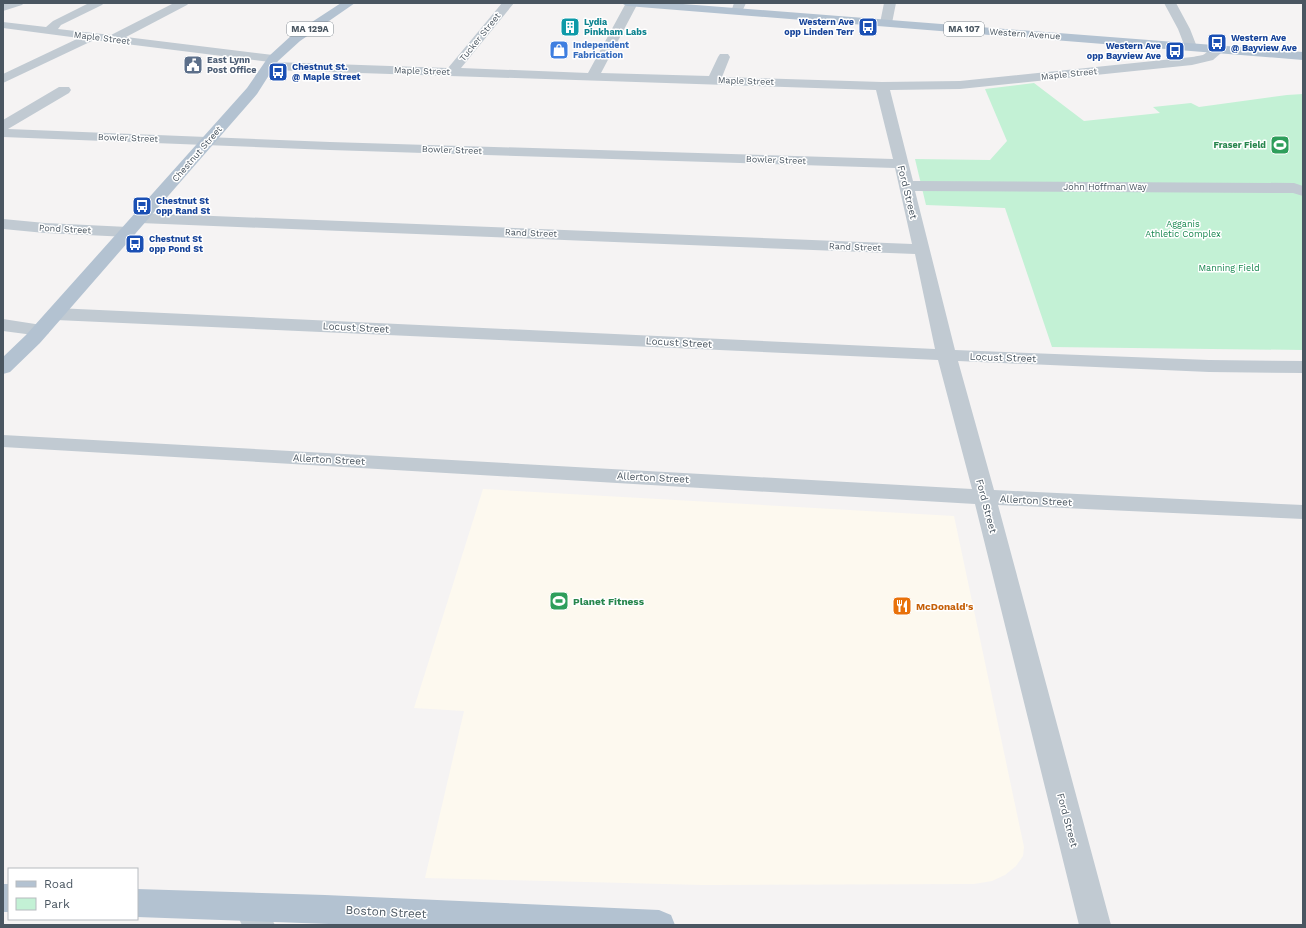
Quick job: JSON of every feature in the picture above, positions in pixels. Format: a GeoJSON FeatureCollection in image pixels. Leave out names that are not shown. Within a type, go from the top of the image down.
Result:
{"type":"FeatureCollection","features":[{"type":"Feature","properties":{"kind":"main road","name":"Chestnut Street"},"geometry":{"type":"LineString","coordinates":[[3,368],[18,355],[56,314],[252,91],[271,62],[291,42],[349,3]]}},
{"type":"Feature","properties":{"kind":"main road","name":"Western Avenue"},"geometry":{"type":"LineString","coordinates":[[627,3],[738,7],[886,23],[1303,56]]}},
{"type":"Feature","properties":{"kind":"main road","name":"Boston Street"},"geometry":{"type":"LineString","coordinates":[[138,902],[254,916],[659,925]]}},
{"type":"Feature","properties":{"kind":"street"},"geometry":{"type":"LineString","coordinates":[[3,8],[18,3]]}},
{"type":"Feature","properties":{"kind":"street"},"geometry":{"type":"LineString","coordinates":[[48,32],[57,23],[98,3]]}},
{"type":"Feature","properties":{"kind":"street"},"geometry":{"type":"LineString","coordinates":[[114,39],[183,3]]}},
{"type":"Feature","properties":{"kind":"street","name":"Tucker Street"},"geometry":{"type":"LineString","coordinates":[[452,72],[508,3]]}},
{"type":"Feature","properties":{"kind":"street"},"geometry":{"type":"LineString","coordinates":[[593,76],[632,3]]}},
{"type":"Feature","properties":{"kind":"street"},"geometry":{"type":"LineString","coordinates":[[886,23],[890,3]]}},
{"type":"Feature","properties":{"kind":"street"},"geometry":{"type":"LineString","coordinates":[[1170,3],[1184,29],[1191,47]]}},
{"type":"Feature","properties":{"kind":"street","name":"Maple Street"},"geometry":{"type":"LineString","coordinates":[[3,25],[48,32],[94,36],[271,62],[452,72],[882,86],[960,85],[1158,65],[1209,57],[1215,53],[1215,49]]}},
{"type":"Feature","properties":{"kind":"street"},"geometry":{"type":"LineString","coordinates":[[3,79],[94,36]]}},
{"type":"Feature","properties":{"kind":"street"},"geometry":{"type":"LineString","coordinates":[[714,80],[724,57]]}},
{"type":"Feature","properties":{"kind":"street","name":"Ford Street"},"geometry":{"type":"LineString","coordinates":[[882,86],[947,355],[1095,925]]}},
{"type":"Feature","properties":{"kind":"street"},"geometry":{"type":"LineString","coordinates":[[3,126],[64,90]]}},
{"type":"Feature","properties":{"kind":"street","name":"Bowler Street"},"geometry":{"type":"LineString","coordinates":[[3,133],[901,164]]}},
{"type":"Feature","properties":{"kind":"street","name":"John Hoffman Way"},"geometry":{"type":"LineString","coordinates":[[907,186],[1294,188],[1303,191]]}},
{"type":"Feature","properties":{"kind":"street","name":"Rand Street"},"geometry":{"type":"LineString","coordinates":[[140,218],[922,249]]}},
{"type":"Feature","properties":{"kind":"street","name":"Pond Street"},"geometry":{"type":"LineString","coordinates":[[3,224],[45,228],[128,232]]}},
{"type":"Feature","properties":{"kind":"street","name":"Locust Street"},"geometry":{"type":"LineString","coordinates":[[56,314],[947,355],[1209,366],[1303,367]]}},
{"type":"Feature","properties":{"kind":"street"},"geometry":{"type":"LineString","coordinates":[[3,325],[41,330]]}},
{"type":"Feature","properties":{"kind":"street","name":"Allerton Street"},"geometry":{"type":"LineString","coordinates":[[3,441],[985,497],[1303,512]]}},
{"type":"Feature","properties":{"kind":"shaded area"},"geometry":{"type":"Polygon","coordinates":[[[483,489],[954,516],[1024,847],[1023,856],[1016,866],[1005,875],[992,881],[974,884],[703,885],[425,878],[464,711],[414,708],[483,489]]]}},
{"type":"Feature","properties":{"kind":"green space","name":"Agganis Athletic Complex"},"geometry":{"type":"Polygon","coordinates":[[[1034,83],[1084,121],[1160,113],[1153,107],[1191,103],[1199,107],[1303,94],[1303,350],[1052,347],[1005,208],[926,205],[915,159],[990,160],[1007,141],[985,89],[1034,83]]]}},
{"type":"Feature","properties":{"kind":"place","name":"Lydia Pinkham Labs"},"geometry":{"type":"Point","coordinates":[570,27]}},
{"type":"Feature","properties":{"kind":"place","name":"Western Ave opp Linden Terr"},"geometry":{"type":"Point","coordinates":[868,27]}},
{"type":"Feature","properties":{"kind":"place","name":"Western Ave @ Bayview Ave"},"geometry":{"type":"Point","coordinates":[1217,43]}},
{"type":"Feature","properties":{"kind":"place","name":"Independent Fabrication"},"geometry":{"type":"Point","coordinates":[559,50]}},
{"type":"Feature","properties":{"kind":"place","name":"Western Ave opp Bayview Ave"},"geometry":{"type":"Point","coordinates":[1175,51]}},
{"type":"Feature","properties":{"kind":"place","name":"East Lynn Post Office"},"geometry":{"type":"Point","coordinates":[193,65]}},
{"type":"Feature","properties":{"kind":"place","name":"Chestnut St. @ Maple Street"},"geometry":{"type":"Point","coordinates":[278,72]}},
{"type":"Feature","properties":{"kind":"place","name":"Fraser Field"},"geometry":{"type":"Point","coordinates":[1280,145]}},
{"type":"Feature","properties":{"kind":"place","name":"Chestnut St opp Rand St"},"geometry":{"type":"Point","coordinates":[142,206]}},
{"type":"Feature","properties":{"kind":"place","name":"Chestnut St opp Pond St"},"geometry":{"type":"Point","coordinates":[135,244]}},
{"type":"Feature","properties":{"kind":"place","name":"Planet Fitness"},"geometry":{"type":"Point","coordinates":[559,601]}},
{"type":"Feature","properties":{"kind":"place","name":"McDonald's"},"geometry":{"type":"Point","coordinates":[902,606]}},
{"type":"Feature","properties":{"kind":"park label","name":"Manning Field"},"geometry":{"type":"Point","coordinates":[1229,268]}}]}
